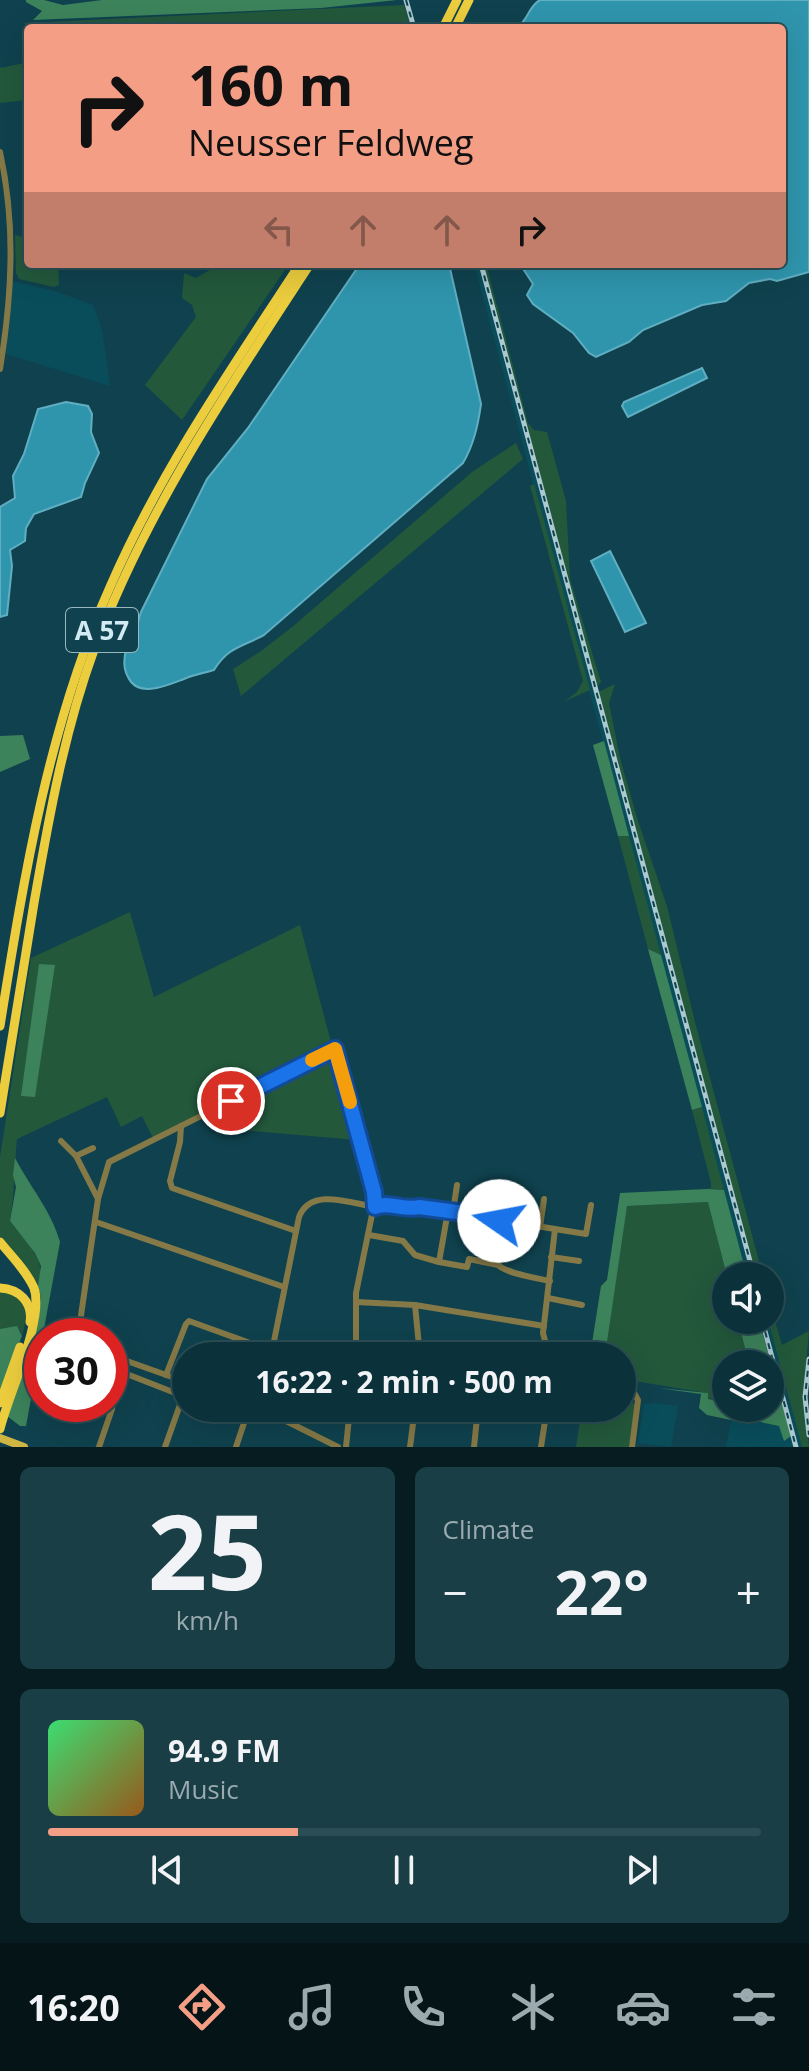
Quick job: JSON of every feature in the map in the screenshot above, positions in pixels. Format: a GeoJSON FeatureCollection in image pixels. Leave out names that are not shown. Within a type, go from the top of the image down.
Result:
{"type":"FeatureCollection","features":[{"type":"Feature","properties":{"kind":"highway"},"geometry":{"type":"LineString","coordinates":[[445,24],[457,0]]}},
{"type":"Feature","properties":{"kind":"highway"},"geometry":{"type":"LineString","coordinates":[[457,24],[469,0]]}},
{"type":"Feature","properties":{"kind":"highway","name":"A 57"},"geometry":{"type":"LineString","coordinates":[[0,1026],[22,889],[42,794],[68,698],[96,620],[134,534],[166,474],[297,268]]}},
{"type":"Feature","properties":{"kind":"highway","name":"A 57"},"geometry":{"type":"LineString","coordinates":[[0,1113],[52,795],[94,651],[141,540],[174,479],[307,268]]}},
{"type":"Feature","properties":{"kind":"highway"},"geometry":{"type":"LineString","coordinates":[[0,1242],[25,1272],[35,1291],[36,1308],[33,1327],[0,1429]]}},
{"type":"Feature","properties":{"kind":"highway"},"geometry":{"type":"LineString","coordinates":[[0,1288],[20,1294],[26,1300],[31,1315],[0,1403]]}},
{"type":"Feature","properties":{"kind":"main road"},"geometry":{"type":"LineString","coordinates":[[0,1438],[24,1447]]}},
{"type":"Feature","properties":{"kind":"street"},"geometry":{"type":"LineString","coordinates":[[0,152],[8,199],[12,270],[9,320],[0,369]]}},
{"type":"Feature","properties":{"kind":"street"},"geometry":{"type":"LineString","coordinates":[[81,1318],[94,1219],[109,1162],[335,1048],[374,1192],[375,1207],[356,1293],[356,1342]]}},
{"type":"Feature","properties":{"kind":"street"},"geometry":{"type":"LineString","coordinates":[[181,1126],[170,1181],[172,1188],[296,1231]]}},
{"type":"Feature","properties":{"kind":"street"},"geometry":{"type":"LineString","coordinates":[[61,1141],[76,1156],[98,1199]]}},
{"type":"Feature","properties":{"kind":"street"},"geometry":{"type":"LineString","coordinates":[[76,1156],[93,1148]]}},
{"type":"Feature","properties":{"kind":"street"},"geometry":{"type":"LineString","coordinates":[[439,1262],[457,1185]]}},
{"type":"Feature","properties":{"kind":"street"},"geometry":{"type":"LineString","coordinates":[[498,1265],[503,1193]]}},
{"type":"Feature","properties":{"kind":"street"},"geometry":{"type":"LineString","coordinates":[[274,1342],[296,1231],[305,1206],[317,1199],[375,1207],[389,1205],[451,1211],[586,1234],[591,1205]]}},
{"type":"Feature","properties":{"kind":"street"},"geometry":{"type":"LineString","coordinates":[[540,1227],[544,1199]]}},
{"type":"Feature","properties":{"kind":"street"},"geometry":{"type":"LineString","coordinates":[[96,1222],[284,1287]]}},
{"type":"Feature","properties":{"kind":"street"},"geometry":{"type":"LineString","coordinates":[[547,1342],[544,1326],[555,1229]]}},
{"type":"Feature","properties":{"kind":"street"},"geometry":{"type":"LineString","coordinates":[[369,1235],[403,1241],[415,1255],[439,1262],[467,1267],[469,1259],[498,1265],[525,1277],[550,1281]]}},
{"type":"Feature","properties":{"kind":"street"},"geometry":{"type":"LineString","coordinates":[[551,1257],[579,1261]]}},
{"type":"Feature","properties":{"kind":"street"},"geometry":{"type":"LineString","coordinates":[[548,1298],[582,1305]]}},
{"type":"Feature","properties":{"kind":"street"},"geometry":{"type":"LineString","coordinates":[[356,1302],[415,1305],[544,1326]]}},
{"type":"Feature","properties":{"kind":"street"},"geometry":{"type":"LineString","coordinates":[[415,1305],[419,1342]]}},
{"type":"Feature","properties":{"kind":"street"},"geometry":{"type":"LineString","coordinates":[[179,1342],[189,1321],[243,1342]]}},
{"type":"Feature","properties":{"kind":"street"},"geometry":{"type":"LineString","coordinates":[[166,1375],[172,1360]]}},
{"type":"Feature","properties":{"kind":"street"},"geometry":{"type":"LineString","coordinates":[[128,1361],[172,1379]]}},
{"type":"Feature","properties":{"kind":"street"},"geometry":{"type":"LineString","coordinates":[[128,1373],[172,1385]]}},
{"type":"Feature","properties":{"kind":"street"},"geometry":{"type":"LineString","coordinates":[[99,1447],[108,1422]]}},
{"type":"Feature","properties":{"kind":"street"},"geometry":{"type":"LineString","coordinates":[[165,1447],[174,1422]]}},
{"type":"Feature","properties":{"kind":"street"},"geometry":{"type":"LineString","coordinates":[[236,1447],[244,1422]]}},
{"type":"Feature","properties":{"kind":"street"},"geometry":{"type":"LineString","coordinates":[[288,1422],[338,1447]]}},
{"type":"Feature","properties":{"kind":"street"},"geometry":{"type":"LineString","coordinates":[[346,1447],[349,1422]]}},
{"type":"Feature","properties":{"kind":"street"},"geometry":{"type":"LineString","coordinates":[[410,1447],[413,1422]]}},
{"type":"Feature","properties":{"kind":"street"},"geometry":{"type":"LineString","coordinates":[[474,1447],[477,1422]]}},
{"type":"Feature","properties":{"kind":"street"},"geometry":{"type":"LineString","coordinates":[[541,1447],[545,1422]]}},
{"type":"Feature","properties":{"kind":"street"},"geometry":{"type":"LineString","coordinates":[[632,1447],[635,1422]]}},
{"type":"Feature","properties":{"kind":"shaded area"},"geometry":{"type":"Polygon","coordinates":[[[540,0],[809,0],[809,272],[777,281],[770,279],[749,283],[726,301],[702,305],[643,330],[629,342],[596,357],[573,333],[533,304],[527,295],[533,284],[523,268],[786,268],[786,24],[521,24],[540,0]]]}},
{"type":"Feature","properties":{"kind":"shaded area"},"geometry":{"type":"Polygon","coordinates":[[[357,268],[450,268],[481,404],[475,434],[463,463],[264,635],[230,652],[214,670],[162,687],[139,687],[128,677],[125,658],[141,612],[207,479],[248,428],[357,268]]]}},
{"type":"Feature","properties":{"kind":"shaded area"},"geometry":{"type":"Polygon","coordinates":[[[475,268],[484,268],[752,1262],[743,1262],[475,268]]]}},
{"type":"Feature","properties":{"kind":"shaded area"},"geometry":{"type":"Polygon","coordinates":[[[12,281],[58,292],[93,305],[102,330],[110,386],[3,353],[12,281]]]}},
{"type":"Feature","properties":{"kind":"shaded area"},"geometry":{"type":"Polygon","coordinates":[[[702,368],[707,378],[628,417],[622,406],[624,402],[702,368]]]}},
{"type":"Feature","properties":{"kind":"shaded area"},"geometry":{"type":"Polygon","coordinates":[[[66,402],[88,406],[92,414],[91,432],[99,453],[81,497],[34,514],[26,528],[25,541],[10,550],[12,566],[7,615],[0,617],[0,507],[15,498],[13,476],[24,454],[38,409],[66,402]]]}},
{"type":"Feature","properties":{"kind":"shaded area"},"geometry":{"type":"Polygon","coordinates":[[[610,551],[646,623],[625,632],[591,561],[610,551]]]}},
{"type":"Feature","properties":{"kind":"shaded area"},"geometry":{"type":"Polygon","coordinates":[[[763,1334],[772,1334],[776,1350],[767,1350],[763,1334]]]}},
{"type":"Feature","properties":{"kind":"shaded area"},"geometry":{"type":"Polygon","coordinates":[[[784,1380],[802,1447],[726,1447],[731,1422],[761,1422],[780,1426],[791,1436],[784,1411],[784,1380]]]}},
{"type":"Feature","properties":{"kind":"shaded area"},"geometry":{"type":"Polygon","coordinates":[[[644,1404],[678,1406],[671,1447],[638,1443],[644,1404]]]}},
{"type":"Feature","properties":{"kind":"green space"},"geometry":{"type":"Polygon","coordinates":[[[26,0],[44,0],[63,5],[102,0],[397,0],[321,8],[33,20],[42,11],[26,0]]]}},
{"type":"Feature","properties":{"kind":"green space"},"geometry":{"type":"Polygon","coordinates":[[[404,5],[410,24],[25,24],[404,5]]]}},
{"type":"Feature","properties":{"kind":"green space"},"geometry":{"type":"Polygon","coordinates":[[[24,63],[24,100],[0,103],[1,68],[24,63]]]}},
{"type":"Feature","properties":{"kind":"green space"},"geometry":{"type":"Polygon","coordinates":[[[15,235],[24,237],[24,268],[58,268],[59,285],[54,287],[19,279],[16,273],[15,235]]]}},
{"type":"Feature","properties":{"kind":"green space"},"geometry":{"type":"Polygon","coordinates":[[[213,268],[286,268],[182,420],[145,385],[196,317],[192,305],[182,298],[184,273],[196,278],[213,268]]]}},
{"type":"Feature","properties":{"kind":"green space"},"geometry":{"type":"Polygon","coordinates":[[[484,268],[487,268],[528,423],[534,430],[547,432],[566,501],[570,579],[601,682],[597,687],[484,268]]]}},
{"type":"Feature","properties":{"kind":"green space"},"geometry":{"type":"Polygon","coordinates":[[[516,443],[523,459],[241,696],[233,669],[291,628],[472,472],[516,443]]]}},
{"type":"Feature","properties":{"kind":"green space"},"geometry":{"type":"Polygon","coordinates":[[[534,484],[590,690],[565,701],[577,692],[583,681],[530,486],[534,484]]]}},
{"type":"Feature","properties":{"kind":"green space"},"geometry":{"type":"Polygon","coordinates":[[[615,684],[609,703],[620,758],[667,906],[759,1262],[752,1262],[598,692],[615,684]]]}},
{"type":"Feature","properties":{"kind":"green space"},"geometry":{"type":"Polygon","coordinates":[[[23,735],[30,759],[0,772],[0,736],[23,735]]]}},
{"type":"Feature","properties":{"kind":"green space"},"geometry":{"type":"Polygon","coordinates":[[[604,741],[629,836],[618,836],[593,745],[604,741]]]}},
{"type":"Feature","properties":{"kind":"green space"},"geometry":{"type":"Polygon","coordinates":[[[618,836],[629,836],[661,955],[648,949],[618,836]]]}},
{"type":"Feature","properties":{"kind":"green space"},"geometry":{"type":"Polygon","coordinates":[[[130,912],[154,997],[300,925],[332,1046],[330,1050],[153,1138],[142,1116],[121,1127],[107,1097],[17,1139],[10,1221],[38,1259],[40,1277],[37,1287],[0,1236],[0,1157],[31,958],[130,912]]]}},
{"type":"Feature","properties":{"kind":"green space"},"geometry":{"type":"Polygon","coordinates":[[[648,949],[661,955],[702,1107],[692,1110],[648,949]]]}},
{"type":"Feature","properties":{"kind":"green space"},"geometry":{"type":"Polygon","coordinates":[[[39,964],[55,965],[35,1097],[21,1096],[39,964]]]}},
{"type":"Feature","properties":{"kind":"green space"},"geometry":{"type":"Polygon","coordinates":[[[334,1057],[358,1140],[229,1129],[232,1109],[212,1117],[213,1111],[318,1059],[321,1062],[334,1057]]]}},
{"type":"Feature","properties":{"kind":"green space"},"geometry":{"type":"Polygon","coordinates":[[[702,1107],[724,1190],[707,1189],[711,1188],[711,1183],[692,1110],[702,1107]]]}},
{"type":"Feature","properties":{"kind":"green space"},"geometry":{"type":"Polygon","coordinates":[[[15,1158],[46,1209],[60,1242],[46,1318],[39,1318],[41,1266],[35,1253],[10,1221],[16,1187],[13,1175],[15,1158]]]}},
{"type":"Feature","properties":{"kind":"green space"},"geometry":{"type":"Polygon","coordinates":[[[724,1190],[743,1262],[723,1262],[708,1202],[627,1206],[607,1342],[592,1342],[601,1286],[607,1280],[620,1193],[724,1190]]]}},
{"type":"Feature","properties":{"kind":"green space"},"geometry":{"type":"Polygon","coordinates":[[[709,1202],[724,1262],[712,1262],[712,1334],[742,1334],[746,1350],[712,1350],[712,1399],[707,1398],[707,1393],[636,1381],[636,1342],[607,1342],[626,1206],[709,1202]]]}},
{"type":"Feature","properties":{"kind":"green space"},"geometry":{"type":"Polygon","coordinates":[[[0,1292],[21,1302],[25,1318],[22,1336],[20,1330],[0,1329],[0,1292]]]}},
{"type":"Feature","properties":{"kind":"green space"},"geometry":{"type":"Polygon","coordinates":[[[17,1326],[22,1336],[0,1392],[0,1329],[17,1326]]]}},
{"type":"Feature","properties":{"kind":"green space"},"geometry":{"type":"Polygon","coordinates":[[[809,1331],[803,1397],[809,1447],[802,1447],[784,1380],[784,1350],[776,1350],[772,1334],[779,1334],[782,1345],[809,1331]]]}},
{"type":"Feature","properties":{"kind":"green space"},"geometry":{"type":"Polygon","coordinates":[[[742,1334],[763,1334],[767,1350],[746,1350],[742,1334]]]}},
{"type":"Feature","properties":{"kind":"green space"},"geometry":{"type":"Polygon","coordinates":[[[24,1366],[26,1426],[20,1426],[7,1416],[24,1366]]]}},
{"type":"Feature","properties":{"kind":"green space"},"geometry":{"type":"Polygon","coordinates":[[[658,1388],[708,1393],[708,1399],[712,1400],[712,1416],[699,1408],[701,1394],[658,1388]]]}},
{"type":"Feature","properties":{"kind":"green space"},"geometry":{"type":"Polygon","coordinates":[[[784,1411],[791,1436],[784,1441],[779,1426],[760,1422],[784,1422],[784,1411]]]}},
{"type":"Feature","properties":{"kind":"green space"},"geometry":{"type":"Polygon","coordinates":[[[580,1422],[633,1422],[629,1447],[576,1447],[580,1422]]]}},
{"type":"Feature","properties":{"kind":"railway"},"geometry":{"type":"LineString","coordinates":[[406,0],[413,24]]}},
{"type":"Feature","properties":{"kind":"railway"},"geometry":{"type":"LineString","coordinates":[[482,268],[750,1262]]}},
{"type":"Feature","properties":{"kind":"railway"},"geometry":{"type":"LineString","coordinates":[[766,1334],[796,1447]]}},
{"type":"Feature","properties":{"kind":"railway"},"geometry":{"type":"LineString","coordinates":[[809,1359],[805,1397],[809,1435]]}},
{"type":"Feature","properties":{"kind":"slow traffic"},"geometry":{"type":"LineString","coordinates":[[312,1060],[335,1049],[350,1102]]}},
{"type":"Feature","properties":{"kind":"route"},"geometry":{"type":"LineString","coordinates":[[231,1101],[335,1049],[374,1192],[375,1207],[381,1204],[419,1207],[479,1215],[482,1219],[499,1221]]}}]}
